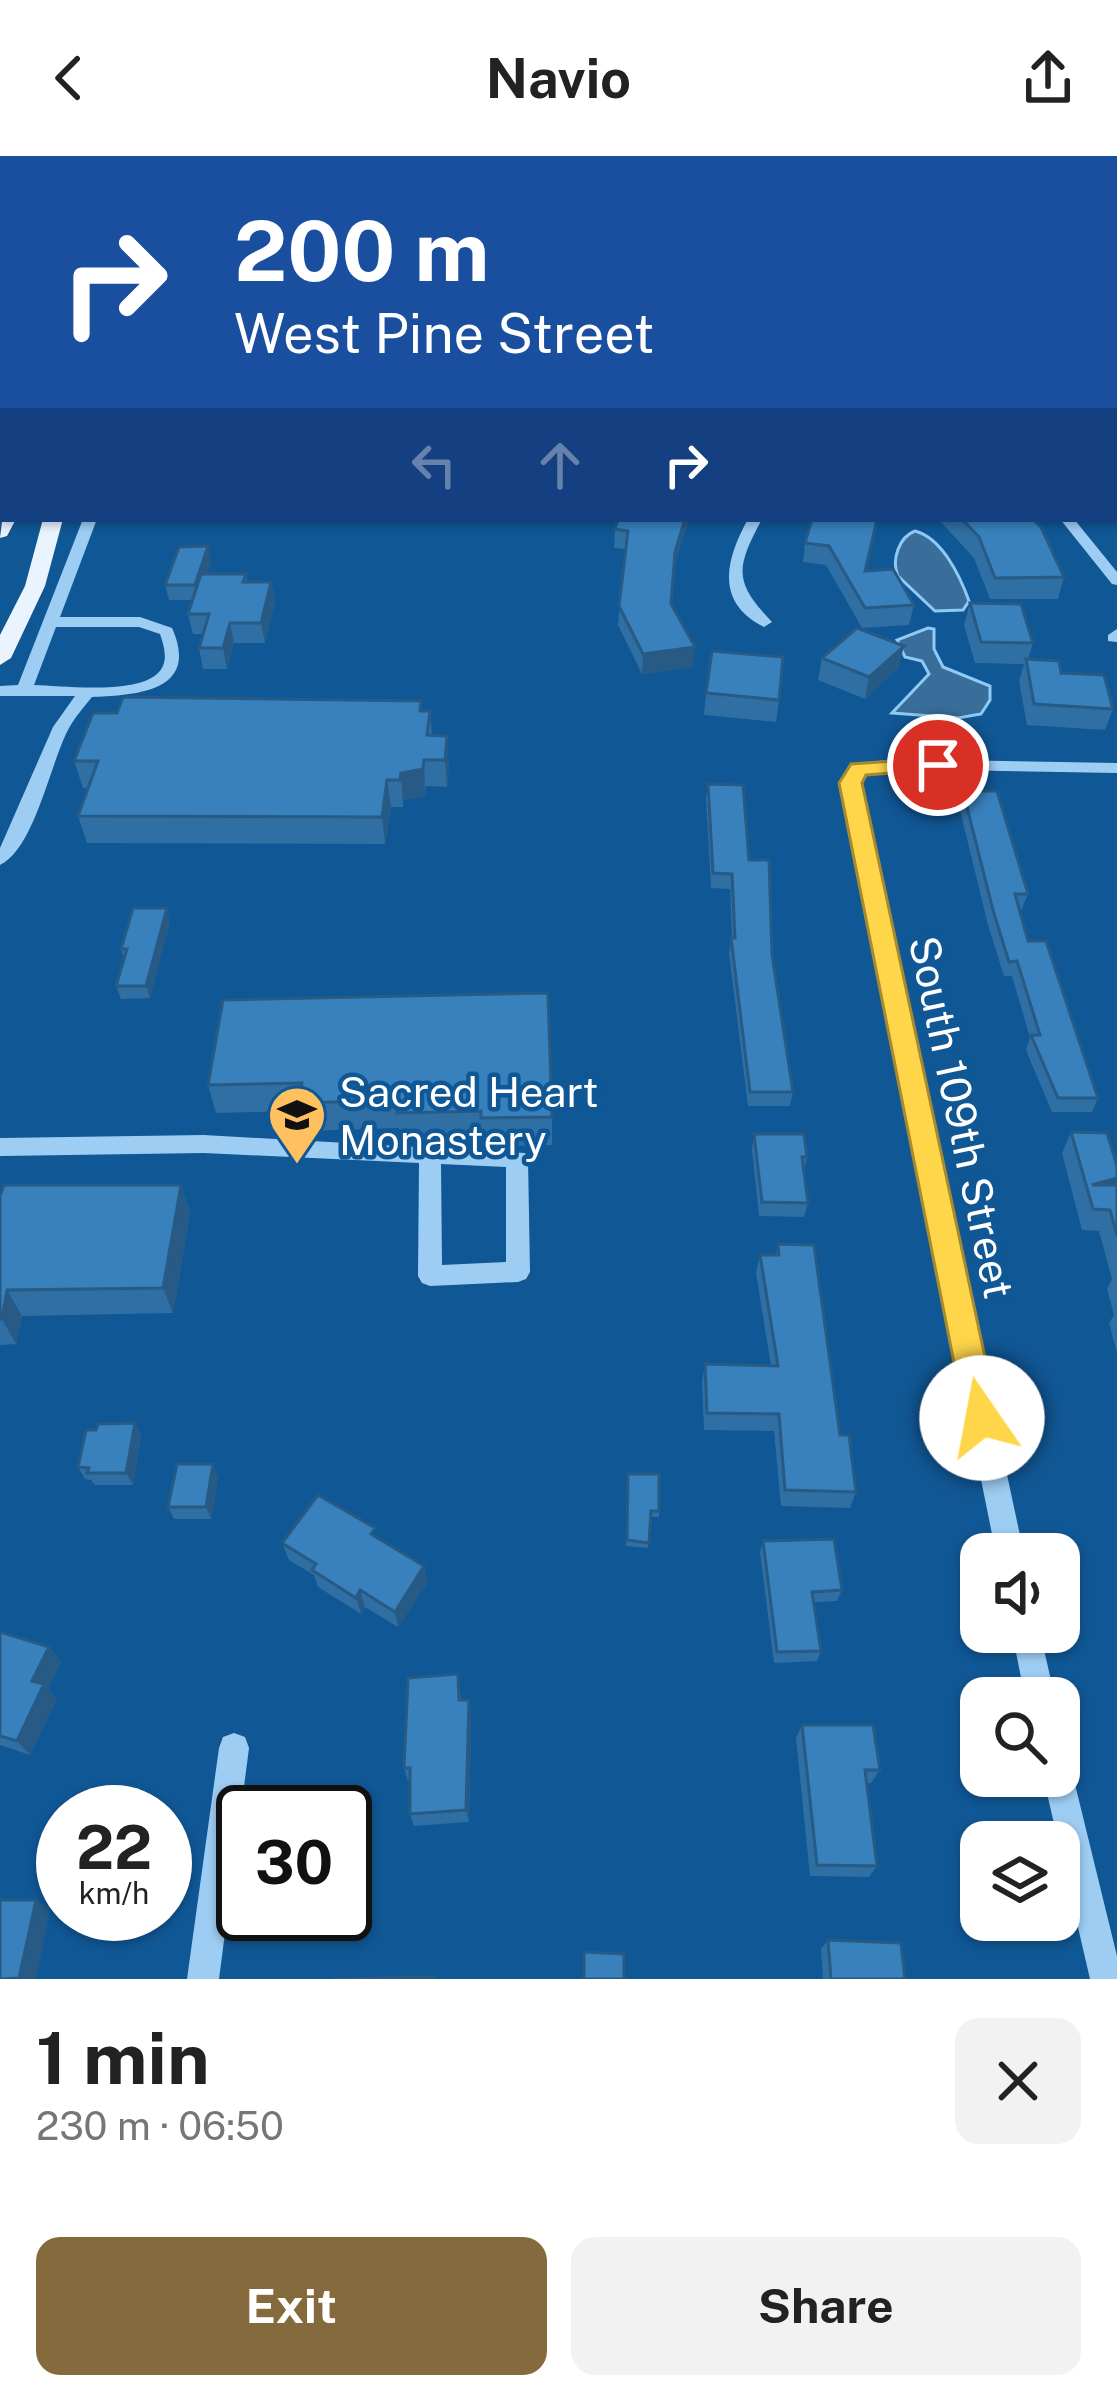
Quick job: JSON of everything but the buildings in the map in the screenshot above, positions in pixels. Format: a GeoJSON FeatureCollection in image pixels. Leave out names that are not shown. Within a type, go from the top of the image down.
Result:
{"type":"FeatureCollection","features":[{"type":"Feature","properties":{"kind":"main road"},"geometry":{"type":"LineString","coordinates":[[0,658],[35,586],[52,522]]}},
{"type":"Feature","properties":{"kind":"street"},"geometry":{"type":"LineString","coordinates":[[24,690],[89,522]]}},
{"type":"Feature","properties":{"kind":"street"},"geometry":{"type":"LineString","coordinates":[[754,522],[740,553],[734,588],[743,607],[764,622]]}},
{"type":"Feature","properties":{"kind":"street"},"geometry":{"type":"LineString","coordinates":[[1069,522],[1117,581]]}},
{"type":"Feature","properties":{"kind":"street"},"geometry":{"type":"LineString","coordinates":[[0,691],[129,692],[158,683],[167,674],[174,647],[167,631],[140,622],[52,622]]}},
{"type":"Feature","properties":{"kind":"street"},"geometry":{"type":"LineString","coordinates":[[0,859],[13,846],[61,727],[87,692]]}},
{"type":"Feature","properties":{"kind":"street","name":"South 109th Street"},"geometry":{"type":"LineString","coordinates":[[1006,1533],[850,783],[859,769],[894,764],[1117,768]]}},
{"type":"Feature","properties":{"kind":"street"},"geometry":{"type":"LineString","coordinates":[[0,1147],[204,1144],[517,1159],[518,1272],[430,1276],[430,1155]]}},
{"type":"Feature","properties":{"kind":"street"},"geometry":{"type":"LineString","coordinates":[[203,1979],[234,1748]]}},
{"type":"Feature","properties":{"kind":"street"},"geometry":{"type":"LineString","coordinates":[[1063,1797],[1106,1979]]}},
{"type":"Feature","properties":{"kind":"shaded area"},"geometry":{"type":"Polygon","coordinates":[[[915,531],[934,541],[949,559],[969,601],[963,610],[935,611],[898,576],[898,550],[915,531]]]}},
{"type":"Feature","properties":{"kind":"shaded area"},"geometry":{"type":"Polygon","coordinates":[[[934,629],[934,649],[943,667],[990,686],[990,700],[981,714],[958,718],[892,713],[929,674],[922,661],[905,657],[897,640],[934,629]]]}},
{"type":"Feature","properties":{"kind":"place","name":"Sacred Heart Monastery"},"geometry":{"type":"Point","coordinates":[297,1166]}},
{"type":"Feature","properties":{"kind":"route"},"geometry":{"type":"LineString","coordinates":[[938,765],[859,769],[850,783],[982,1418]]}}]}
